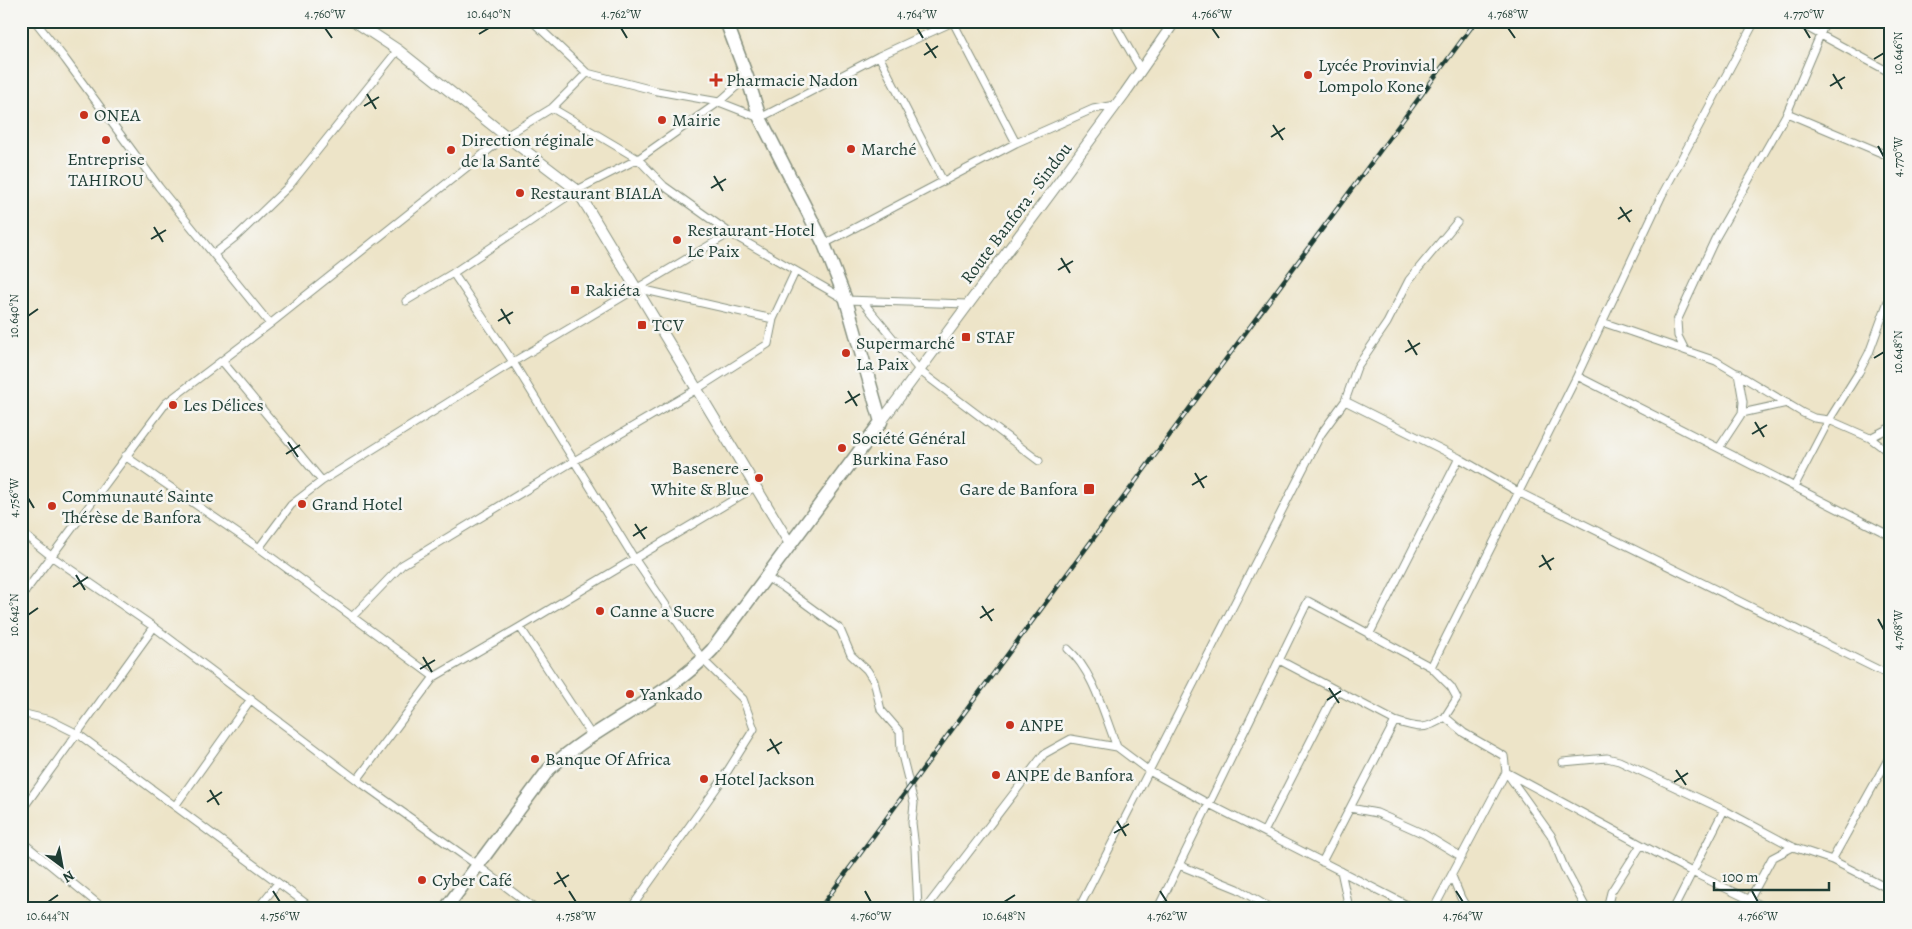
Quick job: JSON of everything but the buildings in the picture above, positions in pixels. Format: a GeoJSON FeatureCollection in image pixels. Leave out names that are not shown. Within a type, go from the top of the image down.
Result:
{"type":"FeatureCollection","features":[{"type":"Feature","properties":{"kind":"highway"},"geometry":{"type":"LineString","coordinates":[[446,908],[550,769],[563,756],[665,689],[703,660],[712,650],[881,422],[846,300],[824,244],[760,118],[726,21]]}},
{"type":"Feature","properties":{"kind":"main road"},"geometry":{"type":"LineString","coordinates":[[354,21],[398,50],[577,190],[790,544]]}},
{"type":"Feature","properties":{"kind":"main road","name":"Route Banfora - Sindou"},"geometry":{"type":"LineString","coordinates":[[881,422],[1116,105],[1175,21]]}},
{"type":"Feature","properties":{"kind":"street"},"geometry":{"type":"LineString","coordinates":[[35,21],[159,187],[270,324]]}},
{"type":"Feature","properties":{"kind":"street"},"geometry":{"type":"LineString","coordinates":[[532,21],[587,72],[658,91],[719,102],[760,118],[879,56],[954,22],[1016,142]]}},
{"type":"Feature","properties":{"kind":"street"},"geometry":{"type":"LineString","coordinates":[[1113,21],[1141,70]]}},
{"type":"Feature","properties":{"kind":"street"},"geometry":{"type":"LineString","coordinates":[[1431,667],[1577,376],[1662,195],[1755,21]]}},
{"type":"Feature","properties":{"kind":"street"},"geometry":{"type":"LineString","coordinates":[[1795,21],[1891,73]]}},
{"type":"Feature","properties":{"kind":"street"},"geometry":{"type":"LineString","coordinates":[[1685,350],[1678,336],[1676,321],[1715,239],[1787,113],[1826,21]]}},
{"type":"Feature","properties":{"kind":"street"},"geometry":{"type":"LineString","coordinates":[[214,254],[238,235],[289,186],[398,50]]}},
{"type":"Feature","properties":{"kind":"street"},"geometry":{"type":"LineString","coordinates":[[879,56],[942,181]]}},
{"type":"Feature","properties":{"kind":"street"},"geometry":{"type":"LineString","coordinates":[[21,597],[166,403],[270,324],[506,136],[552,108],[587,72]]}},
{"type":"Feature","properties":{"kind":"street"},"geometry":{"type":"LineString","coordinates":[[406,301],[453,273],[577,190],[638,159],[719,102],[747,77]]}},
{"type":"Feature","properties":{"kind":"street"},"geometry":{"type":"LineString","coordinates":[[824,244],[1016,142],[1093,109],[1116,105]]}},
{"type":"Feature","properties":{"kind":"street"},"geometry":{"type":"LineString","coordinates":[[552,108],[638,159],[664,186],[730,233],[846,300],[968,304]]}},
{"type":"Feature","properties":{"kind":"street"},"geometry":{"type":"LineString","coordinates":[[1787,113],[1891,157]]}},
{"type":"Feature","properties":{"kind":"street"},"geometry":{"type":"LineString","coordinates":[[1079,908],[1321,434],[1345,401],[1357,367],[1386,323],[1409,280],[1457,222]]}},
{"type":"Feature","properties":{"kind":"street"},"geometry":{"type":"LineString","coordinates":[[259,548],[291,504],[322,481],[513,362],[730,233]]}},
{"type":"Feature","properties":{"kind":"street"},"geometry":{"type":"LineString","coordinates":[[352,617],[402,565],[697,389],[768,344],[773,319],[795,272]]}},
{"type":"Feature","properties":{"kind":"street"},"geometry":{"type":"LineString","coordinates":[[453,273],[513,362],[634,558],[703,660],[743,699],[754,729],[720,783],[631,908]]}},
{"type":"Feature","properties":{"kind":"street"},"geometry":{"type":"LineString","coordinates":[[636,288],[773,319]]}},
{"type":"Feature","properties":{"kind":"street"},"geometry":{"type":"LineString","coordinates":[[1794,488],[1829,420],[1869,354],[1891,293]]}},
{"type":"Feature","properties":{"kind":"street"},"geometry":{"type":"LineString","coordinates":[[863,302],[920,371],[1039,461]]}},
{"type":"Feature","properties":{"kind":"street"},"geometry":{"type":"LineString","coordinates":[[1602,322],[1716,361],[1814,418],[1829,420],[1870,438],[1891,454]]}},
{"type":"Feature","properties":{"kind":"street"},"geometry":{"type":"LineString","coordinates":[[222,361],[322,481]]}},
{"type":"Feature","properties":{"kind":"street"},"geometry":{"type":"LineString","coordinates":[[1719,448],[1742,413],[1743,402],[1738,373]]}},
{"type":"Feature","properties":{"kind":"street"},"geometry":{"type":"LineString","coordinates":[[1577,376],[1891,536]]}},
{"type":"Feature","properties":{"kind":"street"},"geometry":{"type":"LineString","coordinates":[[1345,401],[1459,458],[1520,492],[1891,675]]}},
{"type":"Feature","properties":{"kind":"street"},"geometry":{"type":"LineString","coordinates":[[1742,413],[1786,403]]}},
{"type":"Feature","properties":{"kind":"street"},"geometry":{"type":"LineString","coordinates":[[1870,438],[1891,427]]}},
{"type":"Feature","properties":{"kind":"street"},"geometry":{"type":"LineString","coordinates":[[125,456],[259,548],[434,677]]}},
{"type":"Feature","properties":{"kind":"street"},"geometry":{"type":"LineString","coordinates":[[1369,635],[1459,458]]}},
{"type":"Feature","properties":{"kind":"street"},"geometry":{"type":"LineString","coordinates":[[357,780],[434,677],[520,628],[755,486]]}},
{"type":"Feature","properties":{"kind":"street"},"geometry":{"type":"LineString","coordinates":[[21,532],[51,556],[154,627],[357,780],[534,908]]}},
{"type":"Feature","properties":{"kind":"street"},"geometry":{"type":"LineString","coordinates":[[766,577],[840,629],[851,655],[874,681],[881,710],[900,732],[901,751],[914,803],[912,824],[918,908]]}},
{"type":"Feature","properties":{"kind":"street"},"geometry":{"type":"LineString","coordinates":[[1158,908],[1209,804],[1279,660],[1308,601],[1431,667],[1451,687],[1457,698],[1445,717],[1433,726],[1422,727],[1394,721],[1279,660]]}},
{"type":"Feature","properties":{"kind":"street"},"geometry":{"type":"LineString","coordinates":[[21,811],[154,627]]}},
{"type":"Feature","properties":{"kind":"street"},"geometry":{"type":"LineString","coordinates":[[520,628],[592,736]]}},
{"type":"Feature","properties":{"kind":"street"},"geometry":{"type":"LineString","coordinates":[[1068,648],[1088,673],[1117,747]]}},
{"type":"Feature","properties":{"kind":"street"},"geometry":{"type":"LineString","coordinates":[[1264,832],[1336,691]]}},
{"type":"Feature","properties":{"kind":"street"},"geometry":{"type":"LineString","coordinates":[[174,806],[251,699]]}},
{"type":"Feature","properties":{"kind":"street"},"geometry":{"type":"LineString","coordinates":[[21,713],[50,720],[78,734],[312,908]]}},
{"type":"Feature","properties":{"kind":"street"},"geometry":{"type":"LineString","coordinates":[[1445,717],[1464,733],[1504,756],[1506,772],[1551,835],[1564,867],[1586,908]]}},
{"type":"Feature","properties":{"kind":"street"},"geometry":{"type":"LineString","coordinates":[[1322,862],[1394,721]]}},
{"type":"Feature","properties":{"kind":"street"},"geometry":{"type":"LineString","coordinates":[[926,908],[1044,754],[1071,739],[1117,747],[1149,771],[1209,804],[1413,908]]}},
{"type":"Feature","properties":{"kind":"street"},"geometry":{"type":"LineString","coordinates":[[1832,860],[1891,754]]}},
{"type":"Feature","properties":{"kind":"street"},"geometry":{"type":"LineString","coordinates":[[1563,762],[1607,758],[1619,761],[1724,810],[1793,847],[1832,860],[1891,890]]}},
{"type":"Feature","properties":{"kind":"street"},"geometry":{"type":"LineString","coordinates":[[1506,772],[1692,872],[1767,908]]}},
{"type":"Feature","properties":{"kind":"street"},"geometry":{"type":"LineString","coordinates":[[1434,908],[1506,772]]}},
{"type":"Feature","properties":{"kind":"street"},"geometry":{"type":"LineString","coordinates":[[1350,808],[1377,812],[1424,834],[1462,857]]}},
{"type":"Feature","properties":{"kind":"street"},"geometry":{"type":"LineString","coordinates":[[1674,908],[1724,810]]}},
{"type":"Feature","properties":{"kind":"street"},"geometry":{"type":"LineString","coordinates":[[21,841],[100,907]]}},
{"type":"Feature","properties":{"kind":"street"},"geometry":{"type":"LineString","coordinates":[[1607,908],[1611,892],[1642,844]]}},
{"type":"Feature","properties":{"kind":"street"},"geometry":{"type":"LineString","coordinates":[[1744,908],[1772,858],[1793,847]]}},
{"type":"Feature","properties":{"kind":"street"},"geometry":{"type":"LineString","coordinates":[[1179,865],[1238,889],[1270,908]]}},
{"type":"Feature","properties":{"kind":"street"},"geometry":{"type":"LineString","coordinates":[[1341,871],[1349,908]]}},
{"type":"Feature","properties":{"kind":"street"},"geometry":{"type":"LineString","coordinates":[[1452,876],[1467,908]]}},
{"type":"Feature","properties":{"kind":"street"},"geometry":{"type":"LineString","coordinates":[[258,908],[278,882]]}},
{"type":"Feature","properties":{"kind":"railway"},"geometry":{"type":"LineString","coordinates":[[820,908],[1476,21]]}},
{"type":"Feature","properties":{"kind":"place","name":"Lycée Provinvial Lompolo Kone"},"geometry":{"type":"Point","coordinates":[1308,75]}},
{"type":"Feature","properties":{"kind":"place","name":"Pharmacie Nadon"},"geometry":{"type":"Point","coordinates":[716,80]}},
{"type":"Feature","properties":{"kind":"place","name":"ONEA"},"geometry":{"type":"Point","coordinates":[84,115]}},
{"type":"Feature","properties":{"kind":"place","name":"Mairie"},"geometry":{"type":"Point","coordinates":[662,120]}},
{"type":"Feature","properties":{"kind":"place","name":"Entreprise TAHIROU"},"geometry":{"type":"Point","coordinates":[106,140]}},
{"type":"Feature","properties":{"kind":"place","name":"Marché"},"geometry":{"type":"Point","coordinates":[851,149]}},
{"type":"Feature","properties":{"kind":"place","name":"Direction réginale de la Santé"},"geometry":{"type":"Point","coordinates":[451,150]}},
{"type":"Feature","properties":{"kind":"place","name":"Restaurant BIALA"},"geometry":{"type":"Point","coordinates":[520,193]}},
{"type":"Feature","properties":{"kind":"place","name":"Restaurant-Hotel Le Paix"},"geometry":{"type":"Point","coordinates":[677,240]}},
{"type":"Feature","properties":{"kind":"place","name":"Rakiéta"},"geometry":{"type":"Point","coordinates":[575,290]}},
{"type":"Feature","properties":{"kind":"place","name":"TCV"},"geometry":{"type":"Point","coordinates":[642,325]}},
{"type":"Feature","properties":{"kind":"place","name":"STAF"},"geometry":{"type":"Point","coordinates":[966,337]}},
{"type":"Feature","properties":{"kind":"place","name":"Supermarché La Paix"},"geometry":{"type":"Point","coordinates":[846,353]}},
{"type":"Feature","properties":{"kind":"place","name":"Les Délices"},"geometry":{"type":"Point","coordinates":[173,405]}},
{"type":"Feature","properties":{"kind":"place","name":"Société Général Burkina Faso"},"geometry":{"type":"Point","coordinates":[842,448]}},
{"type":"Feature","properties":{"kind":"place","name":"Basenere - White & Blue"},"geometry":{"type":"Point","coordinates":[759,478]}},
{"type":"Feature","properties":{"kind":"place","name":"Gare de Banfora"},"geometry":{"type":"Point","coordinates":[1089,489]}},
{"type":"Feature","properties":{"kind":"place","name":"Grand Hotel"},"geometry":{"type":"Point","coordinates":[302,504]}},
{"type":"Feature","properties":{"kind":"place","name":"Communauté Sainte Thérèse de Banfora"},"geometry":{"type":"Point","coordinates":[52,506]}},
{"type":"Feature","properties":{"kind":"place","name":"Canne a Sucre"},"geometry":{"type":"Point","coordinates":[600,611]}},
{"type":"Feature","properties":{"kind":"place","name":"Yankado"},"geometry":{"type":"Point","coordinates":[630,694]}},
{"type":"Feature","properties":{"kind":"place","name":"ANPE"},"geometry":{"type":"Point","coordinates":[1010,725]}},
{"type":"Feature","properties":{"kind":"place","name":"Banque Of Africa"},"geometry":{"type":"Point","coordinates":[535,759]}},
{"type":"Feature","properties":{"kind":"place","name":"ANPE de Banfora"},"geometry":{"type":"Point","coordinates":[996,775]}},
{"type":"Feature","properties":{"kind":"place","name":"Hotel Jackson"},"geometry":{"type":"Point","coordinates":[704,779]}},
{"type":"Feature","properties":{"kind":"place","name":"Cyber Café"},"geometry":{"type":"Point","coordinates":[422,880]}}]}
